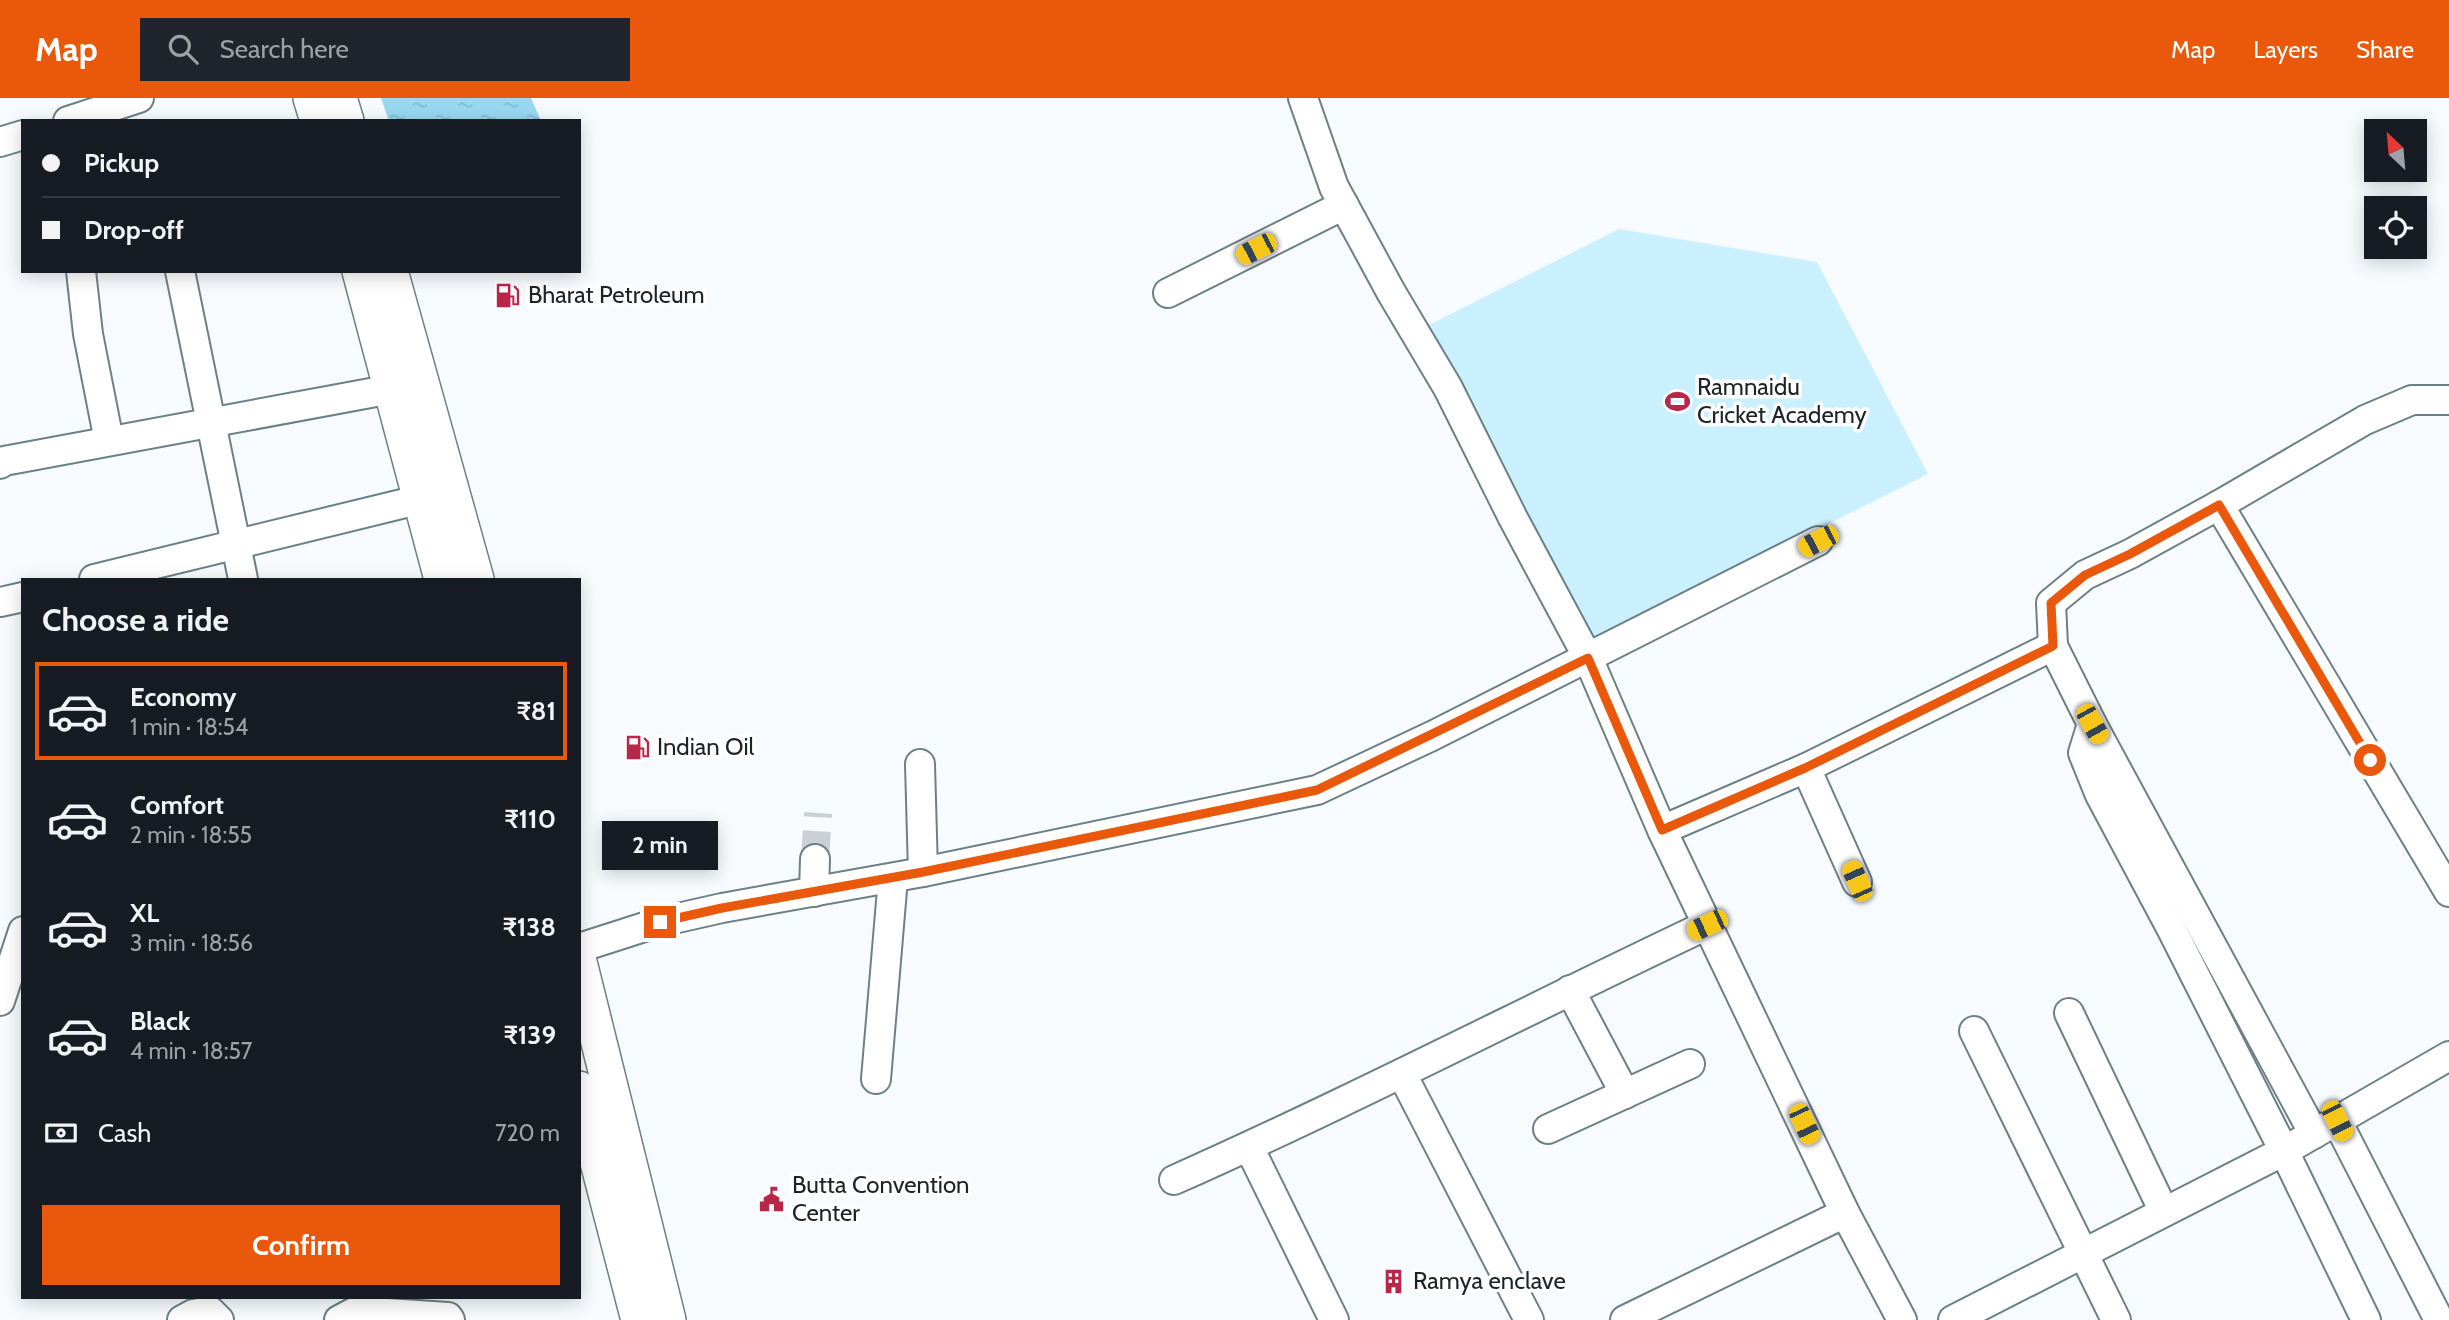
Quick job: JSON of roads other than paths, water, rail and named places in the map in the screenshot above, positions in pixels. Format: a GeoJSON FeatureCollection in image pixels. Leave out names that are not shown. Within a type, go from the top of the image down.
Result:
{"type":"FeatureCollection","features":[{"type":"Feature","properties":{"kind":"main road"},"geometry":{"type":"LineString","coordinates":[[311,98],[317,119]]}},
{"type":"Feature","properties":{"kind":"main road"},"geometry":{"type":"LineString","coordinates":[[339,98],[344,119]]}},
{"type":"Feature","properties":{"kind":"main road"},"geometry":{"type":"LineString","coordinates":[[361,273],[442,578]]}},
{"type":"Feature","properties":{"kind":"main road"},"geometry":{"type":"LineString","coordinates":[[391,273],[476,578]]}},
{"type":"Feature","properties":{"kind":"main road"},"geometry":{"type":"LineString","coordinates":[[581,970],[668,1320]]}},
{"type":"Feature","properties":{"kind":"main road"},"geometry":{"type":"LineString","coordinates":[[581,1097],[639,1320]]}},
{"type":"Feature","properties":{"kind":"street"},"geometry":{"type":"LineString","coordinates":[[78,119],[139,98]]}},
{"type":"Feature","properties":{"kind":"street"},"geometry":{"type":"LineString","coordinates":[[1303,98],[1334,187],[1391,292],[1448,388],[1513,518],[1588,658],[1662,830],[1707,925],[1845,1213],[1902,1320]]}},
{"type":"Feature","properties":{"kind":"street"},"geometry":{"type":"LineString","coordinates":[[0,142],[21,136]]}},
{"type":"Feature","properties":{"kind":"street"},"geometry":{"type":"LineString","coordinates":[[1168,293],[1344,205]]}},
{"type":"Feature","properties":{"kind":"street"},"geometry":{"type":"LineString","coordinates":[[81,273],[88,334],[109,442]]}},
{"type":"Feature","properties":{"kind":"street"},"geometry":{"type":"LineString","coordinates":[[180,273],[243,578]]}},
{"type":"Feature","properties":{"kind":"street"},"geometry":{"type":"LineString","coordinates":[[0,464],[4,461],[210,421],[392,389]]}},
{"type":"Feature","properties":{"kind":"street"},"geometry":{"type":"LineString","coordinates":[[2439,1320],[2092,724],[2053,646],[2051,603],[2085,575],[2130,554],[2219,505],[2365,420],[2412,400],[2449,400]]}},
{"type":"Feature","properties":{"kind":"street"},"geometry":{"type":"LineString","coordinates":[[98,578],[422,499]]}},
{"type":"Feature","properties":{"kind":"street"},"geometry":{"type":"LineString","coordinates":[[2219,505],[2449,892]]}},
{"type":"Feature","properties":{"kind":"street"},"geometry":{"type":"LineString","coordinates":[[581,947],[660,922],[722,908],[893,878],[1317,790],[1588,658],[1818,541]]}},
{"type":"Feature","properties":{"kind":"street"},"geometry":{"type":"LineString","coordinates":[[0,602],[21,597]]}},
{"type":"Feature","properties":{"kind":"street"},"geometry":{"type":"LineString","coordinates":[[1662,830],[1805,768],[2053,646]]}},
{"type":"Feature","properties":{"kind":"street"},"geometry":{"type":"LineString","coordinates":[[2092,724],[2084,752],[2100,795],[2284,1151],[2366,1320]]}},
{"type":"Feature","properties":{"kind":"street"},"geometry":{"type":"LineString","coordinates":[[920,764],[923,872]]}},
{"type":"Feature","properties":{"kind":"street"},"geometry":{"type":"LineString","coordinates":[[1805,768],[1857,881]]}},
{"type":"Feature","properties":{"kind":"street"},"geometry":{"type":"LineString","coordinates":[[814,892],[816,859]]}},
{"type":"Feature","properties":{"kind":"street"},"geometry":{"type":"LineString","coordinates":[[876,1079],[893,878]]}},
{"type":"Feature","properties":{"kind":"street"},"geometry":{"type":"LineString","coordinates":[[1174,1180],[1402,1074],[1707,925]]}},
{"type":"Feature","properties":{"kind":"street"},"geometry":{"type":"LineString","coordinates":[[0,1001],[21,937]]}},
{"type":"Feature","properties":{"kind":"street"},"geometry":{"type":"LineString","coordinates":[[1570,990],[1625,1094]]}},
{"type":"Feature","properties":{"kind":"street"},"geometry":{"type":"LineString","coordinates":[[2069,1013],[2164,1212]]}},
{"type":"Feature","properties":{"kind":"street"},"geometry":{"type":"LineString","coordinates":[[1974,1031],[2116,1320]]}},
{"type":"Feature","properties":{"kind":"street"},"geometry":{"type":"LineString","coordinates":[[1953,1320],[2284,1151],[2449,1056]]}},
{"type":"Feature","properties":{"kind":"street"},"geometry":{"type":"LineString","coordinates":[[1548,1129],[1690,1064]]}},
{"type":"Feature","properties":{"kind":"street"},"geometry":{"type":"LineString","coordinates":[[1402,1074],[1529,1320]]}},
{"type":"Feature","properties":{"kind":"street"},"geometry":{"type":"LineString","coordinates":[[1249,1147],[1334,1320]]}},
{"type":"Feature","properties":{"kind":"street"},"geometry":{"type":"LineString","coordinates":[[1625,1320],[1845,1213]]}},
{"type":"Feature","properties":{"kind":"street"},"geometry":{"type":"LineString","coordinates":[[340,1320],[356,1311],[393,1305],[448,1317],[450,1320]]}},
{"type":"Feature","properties":{"kind":"street"},"geometry":{"type":"LineString","coordinates":[[182,1320],[193,1314],[210,1311],[219,1320]]}},
{"type":"Feature","properties":{"kind":"water"},"geometry":{"type":"Polygon","coordinates":[[[381,98],[531,98],[540,119],[388,119],[381,98]]]}},
{"type":"Feature","properties":{"kind":"tunnel"},"geometry":{"type":"LineString","coordinates":[[815,859],[818,813]]}},
{"type":"Feature","properties":{"kind":"place","name":"Bharat Petroleum"},"geometry":{"type":"Point","coordinates":[508,295]}},
{"type":"Feature","properties":{"kind":"place","name":"Ramnaidu Cricket Academy"},"geometry":{"type":"Point","coordinates":[1677,401]}},
{"type":"Feature","properties":{"kind":"place","name":"Indian Oil"},"geometry":{"type":"Point","coordinates":[637,747]}},
{"type":"Feature","properties":{"kind":"place","name":"Butta Convention Center"},"geometry":{"type":"Point","coordinates":[772,1199]}},
{"type":"Feature","properties":{"kind":"place","name":"Ramya enclave"},"geometry":{"type":"Point","coordinates":[1393,1281]}}]}
